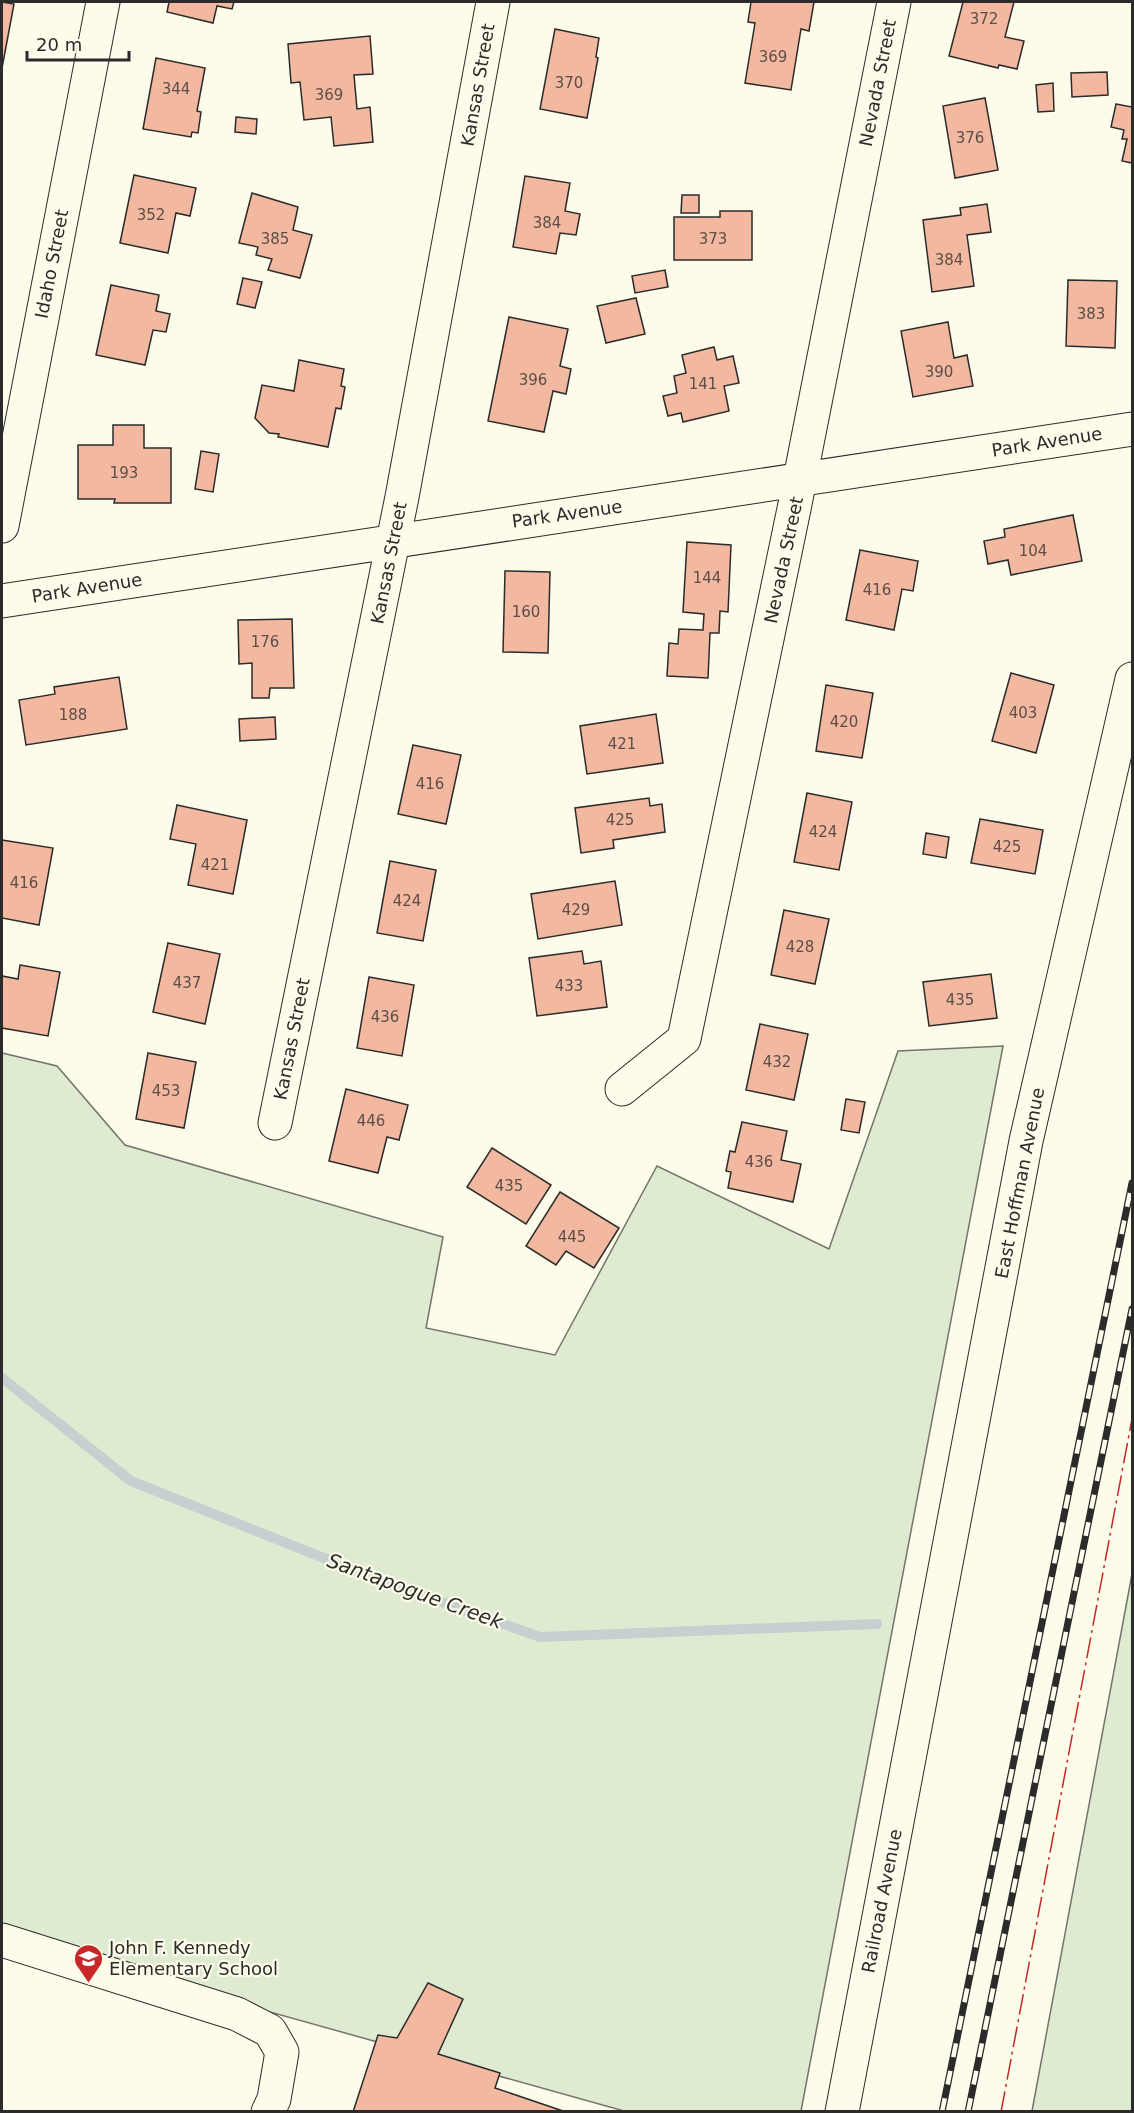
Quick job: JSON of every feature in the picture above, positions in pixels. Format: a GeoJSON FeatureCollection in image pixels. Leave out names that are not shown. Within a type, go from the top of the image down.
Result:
{"type":"FeatureCollection","features":[{"type":"Feature","properties":{"kind":"street","name":"Idaho Street"},"geometry":{"type":"LineString","coordinates":[[2,526],[103,2]]}},
{"type":"Feature","properties":{"kind":"street","name":"Kansas Street"},"geometry":{"type":"LineString","coordinates":[[275,1123],[393,540],[493,2]]}},
{"type":"Feature","properties":{"kind":"street","name":"Nevada Street"},"geometry":{"type":"LineString","coordinates":[[622,1089],[684,1039],[800,479],[894,2]]}},
{"type":"Feature","properties":{"kind":"street","name":"Park Avenue"},"geometry":{"type":"LineString","coordinates":[[2,601],[1132,429]]}},
{"type":"Feature","properties":{"kind":"street","name":"East Hoffman Avenue"},"geometry":{"type":"LineString","coordinates":[[921,1690],[1026,1141],[1132,679]]}},
{"type":"Feature","properties":{"kind":"street","name":"Railroad Avenue"},"geometry":{"type":"LineString","coordinates":[[842,2112],[921,1690]]}},
{"type":"Feature","properties":{"kind":"street"},"geometry":{"type":"LineString","coordinates":[[2,1940],[237,2014],[270,2031],[282,2052],[274,2099],[268,2112]]}},
{"type":"Feature","properties":{"kind":"green space"},"geometry":{"type":"Polygon","coordinates":[[[1003,1046],[801,2111],[624,2111],[2,1937],[2,1053],[57,1066],[125,1145],[443,1237],[426,1328],[555,1355],[657,1166],[829,1249],[898,1051],[1003,1046]]]}},
{"type":"Feature","properties":{"kind":"green space"},"geometry":{"type":"Polygon","coordinates":[[[1132,1574],[1132,2111],[1032,2111],[1132,1574]]]}},
{"type":"Feature","properties":{"kind":"building"},"geometry":{"type":"Polygon","coordinates":[[[2,2],[14,4],[2,68],[2,2]]]}},
{"type":"Feature","properties":{"kind":"building"},"geometry":{"type":"Polygon","coordinates":[[[169,2],[234,2],[232,9],[217,6],[213,23],[167,12],[169,2]]]}},
{"type":"Feature","properties":{"kind":"building"},"geometry":{"type":"Polygon","coordinates":[[[751,2],[814,2],[809,31],[801,29],[791,90],[745,83],[755,23],[748,22],[751,2]]]}},
{"type":"Feature","properties":{"kind":"building"},"geometry":{"type":"Polygon","coordinates":[[[963,2],[1014,2],[1005,37],[1024,41],[1017,69],[999,65],[998,68],[949,56],[963,2]]]}},
{"type":"Feature","properties":{"kind":"building"},"geometry":{"type":"Polygon","coordinates":[[[555,29],[599,38],[596,57],[598,58],[587,118],[540,109],[555,29]]]}},
{"type":"Feature","properties":{"kind":"building"},"geometry":{"type":"Polygon","coordinates":[[[370,36],[373,74],[354,75],[357,109],[370,107],[373,142],[334,146],[331,117],[304,120],[300,82],[291,83],[288,44],[370,36]]]}},
{"type":"Feature","properties":{"kind":"building"},"geometry":{"type":"Polygon","coordinates":[[[156,58],[205,68],[197,111],[201,112],[198,133],[192,132],[191,137],[143,129],[156,58]]]}},
{"type":"Feature","properties":{"kind":"building"},"geometry":{"type":"Polygon","coordinates":[[[1107,72],[1108,95],[1072,97],[1071,73],[1107,72]]]}},
{"type":"Feature","properties":{"kind":"building"},"geometry":{"type":"Polygon","coordinates":[[[1053,83],[1054,111],[1038,112],[1036,85],[1053,83]]]}},
{"type":"Feature","properties":{"kind":"building"},"geometry":{"type":"Polygon","coordinates":[[[985,98],[998,170],[955,178],[943,106],[985,98]]]}},
{"type":"Feature","properties":{"kind":"building"},"geometry":{"type":"Polygon","coordinates":[[[1116,104],[1132,107],[1132,163],[1122,161],[1127,139],[1122,139],[1124,130],[1111,127],[1116,104]]]}},
{"type":"Feature","properties":{"kind":"building"},"geometry":{"type":"Polygon","coordinates":[[[236,117],[257,119],[256,134],[235,132],[236,117]]]}},
{"type":"Feature","properties":{"kind":"building"},"geometry":{"type":"Polygon","coordinates":[[[134,175],[196,188],[190,216],[176,213],[168,253],[120,243],[134,175]]]}},
{"type":"Feature","properties":{"kind":"building"},"geometry":{"type":"Polygon","coordinates":[[[525,176],[570,183],[565,211],[580,214],[576,235],[560,233],[556,254],[513,247],[525,176]]]}},
{"type":"Feature","properties":{"kind":"building"},"geometry":{"type":"Polygon","coordinates":[[[252,193],[298,207],[293,230],[312,235],[300,278],[268,270],[272,259],[256,255],[258,247],[239,243],[252,193]]]}},
{"type":"Feature","properties":{"kind":"building"},"geometry":{"type":"Polygon","coordinates":[[[682,195],[699,195],[699,213],[681,213],[682,195]]]}},
{"type":"Feature","properties":{"kind":"building"},"geometry":{"type":"Polygon","coordinates":[[[987,204],[991,232],[967,235],[974,286],[932,292],[923,220],[961,215],[960,208],[987,204]]]}},
{"type":"Feature","properties":{"kind":"building"},"geometry":{"type":"Polygon","coordinates":[[[720,211],[752,211],[752,260],[674,260],[674,217],[720,217],[720,211]]]}},
{"type":"Feature","properties":{"kind":"building"},"geometry":{"type":"Polygon","coordinates":[[[665,270],[668,287],[635,293],[632,276],[665,270]]]}},
{"type":"Feature","properties":{"kind":"building"},"geometry":{"type":"Polygon","coordinates":[[[243,278],[262,282],[255,308],[237,304],[243,278]]]}},
{"type":"Feature","properties":{"kind":"building"},"geometry":{"type":"Polygon","coordinates":[[[1068,280],[1117,281],[1115,348],[1066,346],[1068,280]]]}},
{"type":"Feature","properties":{"kind":"building"},"geometry":{"type":"Polygon","coordinates":[[[111,285],[159,295],[156,311],[170,314],[166,332],[153,330],[145,365],[96,355],[111,285]]]}},
{"type":"Feature","properties":{"kind":"building"},"geometry":{"type":"Polygon","coordinates":[[[636,298],[645,334],[606,343],[597,306],[636,298]]]}},
{"type":"Feature","properties":{"kind":"building"},"geometry":{"type":"Polygon","coordinates":[[[509,317],[568,329],[560,366],[571,369],[566,394],[553,391],[544,432],[488,421],[509,317]]]}},
{"type":"Feature","properties":{"kind":"building"},"geometry":{"type":"Polygon","coordinates":[[[948,322],[954,358],[967,355],[973,386],[913,397],[901,331],[948,322]]]}},
{"type":"Feature","properties":{"kind":"building"},"geometry":{"type":"Polygon","coordinates":[[[714,347],[717,360],[733,356],[739,383],[724,386],[729,411],[683,422],[681,413],[668,416],[663,396],[677,393],[674,376],[686,373],[682,355],[714,347]]]}},
{"type":"Feature","properties":{"kind":"building"},"geometry":{"type":"Polygon","coordinates":[[[299,360],[344,369],[341,386],[345,387],[341,409],[336,408],[328,447],[278,437],[279,434],[269,433],[255,418],[262,385],[294,391],[299,360]]]}},
{"type":"Feature","properties":{"kind":"building"},"geometry":{"type":"Polygon","coordinates":[[[113,425],[144,425],[144,448],[171,448],[171,503],[114,503],[115,499],[78,499],[78,445],[113,445],[113,425]]]}},
{"type":"Feature","properties":{"kind":"building"},"geometry":{"type":"Polygon","coordinates":[[[201,451],[219,454],[213,492],[195,489],[201,451]]]}},
{"type":"Feature","properties":{"kind":"building"},"geometry":{"type":"Polygon","coordinates":[[[1073,515],[1082,561],[1011,575],[1008,560],[988,564],[984,541],[1005,537],[1004,529],[1073,515]]]}},
{"type":"Feature","properties":{"kind":"building"},"geometry":{"type":"Polygon","coordinates":[[[687,542],[731,545],[728,612],[720,611],[719,633],[710,633],[708,678],[667,676],[669,643],[678,644],[679,629],[703,630],[704,614],[683,612],[687,542]]]}},
{"type":"Feature","properties":{"kind":"building"},"geometry":{"type":"Polygon","coordinates":[[[860,550],[918,561],[913,591],[902,589],[894,630],[846,620],[860,550]]]}},
{"type":"Feature","properties":{"kind":"building"},"geometry":{"type":"Polygon","coordinates":[[[505,571],[550,572],[548,653],[503,652],[505,571]]]}},
{"type":"Feature","properties":{"kind":"building"},"geometry":{"type":"Polygon","coordinates":[[[292,619],[294,688],[270,688],[269,698],[252,698],[252,663],[239,664],[238,620],[292,619]]]}},
{"type":"Feature","properties":{"kind":"building"},"geometry":{"type":"Polygon","coordinates":[[[1011,673],[1054,685],[1036,753],[992,741],[1011,673]]]}},
{"type":"Feature","properties":{"kind":"building"},"geometry":{"type":"Polygon","coordinates":[[[119,677],[127,729],[26,745],[19,700],[55,694],[54,687],[119,677]]]}},
{"type":"Feature","properties":{"kind":"building"},"geometry":{"type":"Polygon","coordinates":[[[826,685],[873,693],[862,758],[816,751],[826,685]]]}},
{"type":"Feature","properties":{"kind":"building"},"geometry":{"type":"Polygon","coordinates":[[[656,714],[663,763],[587,774],[580,726],[656,714]]]}},
{"type":"Feature","properties":{"kind":"building"},"geometry":{"type":"Polygon","coordinates":[[[275,717],[276,739],[240,741],[239,719],[275,717]]]}},
{"type":"Feature","properties":{"kind":"building"},"geometry":{"type":"Polygon","coordinates":[[[413,745],[461,755],[446,824],[398,814],[413,745]]]}},
{"type":"Feature","properties":{"kind":"building"},"geometry":{"type":"Polygon","coordinates":[[[807,793],[852,802],[839,870],[794,862],[807,793]]]}},
{"type":"Feature","properties":{"kind":"building"},"geometry":{"type":"Polygon","coordinates":[[[649,798],[650,806],[662,804],[665,832],[613,840],[614,848],[581,853],[575,808],[649,798]]]}},
{"type":"Feature","properties":{"kind":"building"},"geometry":{"type":"Polygon","coordinates":[[[177,805],[247,820],[233,894],[188,885],[196,844],[170,839],[177,805]]]}},
{"type":"Feature","properties":{"kind":"building"},"geometry":{"type":"Polygon","coordinates":[[[980,819],[1043,830],[1035,874],[971,863],[980,819]]]}},
{"type":"Feature","properties":{"kind":"building"},"geometry":{"type":"Polygon","coordinates":[[[926,833],[949,837],[946,858],[923,854],[926,833]]]}},
{"type":"Feature","properties":{"kind":"building"},"geometry":{"type":"Polygon","coordinates":[[[2,840],[53,848],[39,925],[2,918],[2,840]]]}},
{"type":"Feature","properties":{"kind":"building"},"geometry":{"type":"Polygon","coordinates":[[[390,861],[436,870],[423,941],[377,933],[390,861]]]}},
{"type":"Feature","properties":{"kind":"building"},"geometry":{"type":"Polygon","coordinates":[[[615,881],[622,925],[538,939],[531,894],[615,881]]]}},
{"type":"Feature","properties":{"kind":"building"},"geometry":{"type":"Polygon","coordinates":[[[784,910],[829,919],[815,984],[771,975],[784,910]]]}},
{"type":"Feature","properties":{"kind":"building"},"geometry":{"type":"Polygon","coordinates":[[[168,943],[220,954],[205,1024],[153,1012],[168,943]]]}},
{"type":"Feature","properties":{"kind":"building"},"geometry":{"type":"Polygon","coordinates":[[[582,951],[584,964],[601,961],[607,1007],[537,1016],[529,958],[582,951]]]}},
{"type":"Feature","properties":{"kind":"building"},"geometry":{"type":"Polygon","coordinates":[[[20,965],[60,972],[48,1036],[2,1028],[2,976],[18,979],[20,965]]]}},
{"type":"Feature","properties":{"kind":"building"},"geometry":{"type":"Polygon","coordinates":[[[991,974],[997,1018],[929,1026],[923,982],[991,974]]]}},
{"type":"Feature","properties":{"kind":"building"},"geometry":{"type":"Polygon","coordinates":[[[369,977],[414,985],[402,1056],[357,1048],[369,977]]]}},
{"type":"Feature","properties":{"kind":"building"},"geometry":{"type":"Polygon","coordinates":[[[760,1024],[808,1034],[794,1100],[746,1090],[760,1024]]]}},
{"type":"Feature","properties":{"kind":"building"},"geometry":{"type":"Polygon","coordinates":[[[148,1053],[196,1062],[184,1128],[136,1119],[148,1053]]]}},
{"type":"Feature","properties":{"kind":"building"},"geometry":{"type":"Polygon","coordinates":[[[346,1089],[408,1105],[399,1140],[387,1137],[378,1173],[329,1161],[346,1089]]]}},
{"type":"Feature","properties":{"kind":"building"},"geometry":{"type":"Polygon","coordinates":[[[846,1099],[865,1102],[859,1133],[841,1130],[846,1099]]]}},
{"type":"Feature","properties":{"kind":"building"},"geometry":{"type":"Polygon","coordinates":[[[742,1122],[787,1131],[781,1160],[801,1164],[793,1202],[728,1188],[731,1172],[726,1171],[730,1151],[735,1152],[742,1122]]]}},
{"type":"Feature","properties":{"kind":"building"},"geometry":{"type":"Polygon","coordinates":[[[492,1148],[551,1185],[526,1224],[467,1187],[492,1148]]]}},
{"type":"Feature","properties":{"kind":"building"},"geometry":{"type":"Polygon","coordinates":[[[560,1192],[619,1228],[594,1268],[566,1251],[556,1265],[526,1246],[560,1192]]]}},
{"type":"Feature","properties":{"kind":"building"},"geometry":{"type":"Polygon","coordinates":[[[428,1983],[463,1999],[438,2054],[500,2073],[495,2088],[566,2112],[353,2112],[378,2035],[397,2038],[428,1983]]]}},
{"type":"Feature","properties":{"kind":"waterway","name":"Santapogue Creek"},"geometry":{"type":"LineString","coordinates":[[2,1378],[131,1481],[369,1576],[540,1637],[877,1624]]}},
{"type":"Feature","properties":{"kind":"railway"},"geometry":{"type":"LineString","coordinates":[[942,2112],[1132,1183]]}},
{"type":"Feature","properties":{"kind":"railway"},"geometry":{"type":"LineString","coordinates":[[968,2112],[1132,1309]]}},
{"type":"Feature","properties":{"kind":"power"},"geometry":{"type":"LineString","coordinates":[[1001,2112],[1132,1419]]}},
{"type":"Feature","properties":{"kind":"place","name":"John F. Kennedy Elementary School"},"geometry":{"type":"Point","coordinates":[88,1984]}}]}
